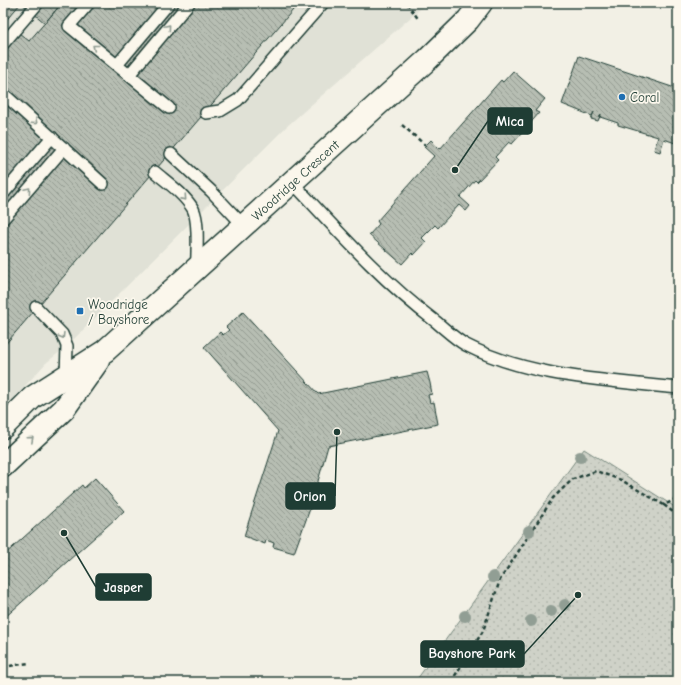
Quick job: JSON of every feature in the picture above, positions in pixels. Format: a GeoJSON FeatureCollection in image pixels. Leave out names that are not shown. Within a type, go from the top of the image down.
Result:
{"type":"FeatureCollection","features":[{"type":"Feature","properties":{"kind":"street","name":"Woodridge Crescent"},"geometry":{"type":"LineString","coordinates":[[3,427],[33,397],[105,351],[449,40],[481,3]]}},
{"type":"Feature","properties":{"kind":"street","name":"Woodridge Crescent"},"geometry":{"type":"LineString","coordinates":[[3,466],[64,409],[105,351]]}},
{"type":"Feature","properties":{"kind":"lane"},"geometry":{"type":"LineString","coordinates":[[3,44],[38,3]]}},
{"type":"Feature","properties":{"kind":"lane"},"geometry":{"type":"LineString","coordinates":[[90,3],[69,26],[169,108]]}},
{"type":"Feature","properties":{"kind":"lane"},"geometry":{"type":"LineString","coordinates":[[117,65],[169,3]]}},
{"type":"Feature","properties":{"kind":"lane"},"geometry":{"type":"LineString","coordinates":[[129,75],[190,3]]}},
{"type":"Feature","properties":{"kind":"lane"},"geometry":{"type":"LineString","coordinates":[[206,113],[220,111],[238,100],[323,3]]}},
{"type":"Feature","properties":{"kind":"lane"},"geometry":{"type":"LineString","coordinates":[[6,96],[103,184]]}},
{"type":"Feature","properties":{"kind":"lane"},"geometry":{"type":"LineString","coordinates":[[3,194],[52,137]]}},
{"type":"Feature","properties":{"kind":"lane"},"geometry":{"type":"LineString","coordinates":[[3,219],[64,148]]}},
{"type":"Feature","properties":{"kind":"lane"},"geometry":{"type":"LineString","coordinates":[[171,154],[211,191],[244,226]]}},
{"type":"Feature","properties":{"kind":"lane"},"geometry":{"type":"LineString","coordinates":[[155,172],[184,197],[193,210],[196,221],[197,269]]}},
{"type":"Feature","properties":{"kind":"lane"},"geometry":{"type":"LineString","coordinates":[[292,182],[378,271],[412,302],[465,344],[512,363],[576,377],[678,388]]}},
{"type":"Feature","properties":{"kind":"lane"},"geometry":{"type":"LineString","coordinates":[[36,307],[62,334],[67,346],[66,376]]}},
{"type":"Feature","properties":{"kind":"path"},"geometry":{"type":"LineString","coordinates":[[406,3],[419,20]]}},
{"type":"Feature","properties":{"kind":"path"},"geometry":{"type":"LineString","coordinates":[[660,3],[678,9]]}},
{"type":"Feature","properties":{"kind":"path"},"geometry":{"type":"LineString","coordinates":[[402,125],[425,145]]}},
{"type":"Feature","properties":{"kind":"path"},"geometry":{"type":"LineString","coordinates":[[451,682],[483,631],[500,580],[553,498],[573,479],[596,471],[621,480],[664,505],[678,516]]}},
{"type":"Feature","properties":{"kind":"path"},"geometry":{"type":"LineString","coordinates":[[664,505],[678,498]]}},
{"type":"Feature","properties":{"kind":"path"},"geometry":{"type":"LineString","coordinates":[[3,667],[29,663]]}},
{"type":"Feature","properties":{"kind":"shaded area"},"geometry":{"type":"Polygon","coordinates":[[[3,3],[427,3],[286,127],[67,346],[46,363],[3,410],[3,3]]]}},
{"type":"Feature","properties":{"kind":"shaded area"},"geometry":{"type":"Polygon","coordinates":[[[584,449],[678,509],[678,682],[415,682],[584,449]]]}},
{"type":"Feature","properties":{"kind":"building"},"geometry":{"type":"Polygon","coordinates":[[[3,3],[21,3],[3,24],[3,3]]]}},
{"type":"Feature","properties":{"kind":"building"},"geometry":{"type":"Polygon","coordinates":[[[21,3],[62,3],[45,23],[21,3]]]}},
{"type":"Feature","properties":{"kind":"building"},"geometry":{"type":"Polygon","coordinates":[[[62,3],[299,3],[3,347],[3,51],[19,33],[29,41],[62,3]]]}},
{"type":"Feature","properties":{"kind":"building","name":"Coral"},"geometry":{"type":"Polygon","coordinates":[[[579,56],[678,89],[678,144],[664,139],[660,152],[654,150],[658,137],[618,125],[618,123],[600,117],[601,114],[598,121],[591,119],[594,112],[592,116],[562,104],[579,56]]]}},
{"type":"Feature","properties":{"kind":"building"},"geometry":{"type":"Polygon","coordinates":[[[513,71],[545,99],[535,111],[539,113],[527,127],[523,123],[518,129],[522,133],[512,144],[509,142],[495,157],[498,160],[477,182],[475,180],[460,197],[470,206],[466,211],[459,205],[438,228],[435,225],[422,238],[426,242],[414,255],[412,253],[402,264],[369,235],[379,224],[377,221],[434,156],[424,147],[431,140],[440,149],[501,80],[503,82],[513,71]]]}},
{"type":"Feature","properties":{"kind":"building"},"geometry":{"type":"Polygon","coordinates":[[[243,312],[318,394],[427,372],[430,383],[432,394],[428,395],[430,403],[434,402],[438,424],[328,446],[311,506],[294,553],[273,547],[274,543],[266,540],[265,544],[244,536],[278,431],[204,347],[220,332],[223,335],[229,330],[226,327],[243,312]]]}},
{"type":"Feature","properties":{"kind":"building"},"geometry":{"type":"Polygon","coordinates":[[[95,478],[124,511],[3,619],[3,556],[82,485],[84,488],[95,478]]]}},
{"type":"Feature","properties":{"kind":"place","name":"Coral"},"geometry":{"type":"Point","coordinates":[622,97]}},
{"type":"Feature","properties":{"kind":"place","name":"Mica"},"geometry":{"type":"Point","coordinates":[455,170]}},
{"type":"Feature","properties":{"kind":"place","name":"Woodridge / Bayshore"},"geometry":{"type":"Point","coordinates":[80,311]}},
{"type":"Feature","properties":{"kind":"place","name":"Orion"},"geometry":{"type":"Point","coordinates":[337,432]}},
{"type":"Feature","properties":{"kind":"place","name":"Jasper"},"geometry":{"type":"Point","coordinates":[64,533]}},
{"type":"Feature","properties":{"kind":"place","name":"Bayshore Park"},"geometry":{"type":"Point","coordinates":[578,595]}}]}
